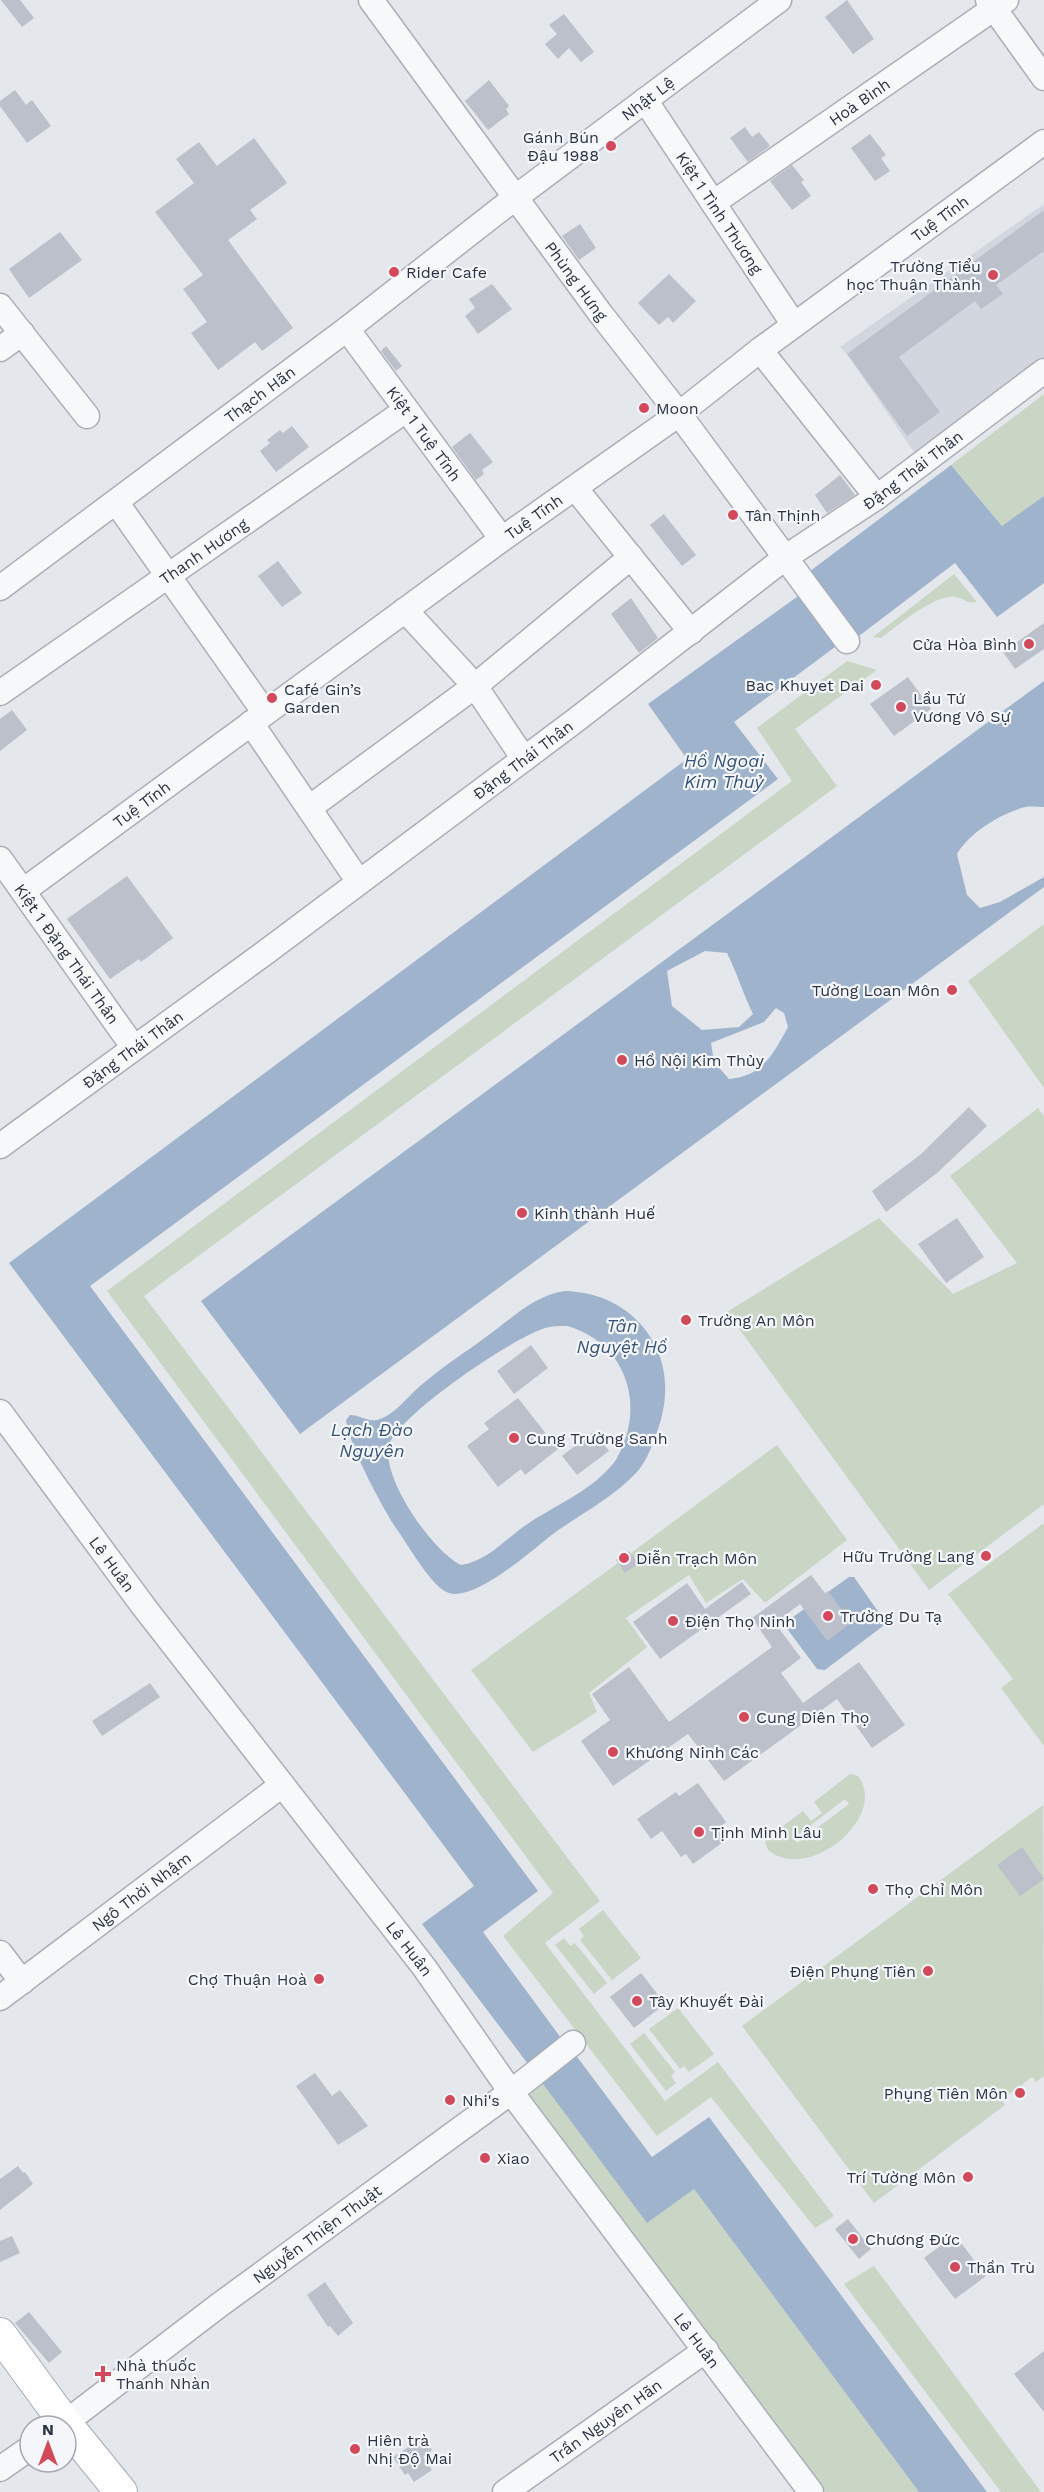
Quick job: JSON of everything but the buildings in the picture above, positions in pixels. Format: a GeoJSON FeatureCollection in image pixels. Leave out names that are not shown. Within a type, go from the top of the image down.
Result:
{"type":"FeatureCollection","features":[{"type":"Feature","properties":{"kind":"main road"},"geometry":{"type":"LineString","coordinates":[[0,2334],[55,2414]]}},
{"type":"Feature","properties":{"kind":"main road"},"geometry":{"type":"LineString","coordinates":[[78,2442],[121,2492]]}},
{"type":"Feature","properties":{"kind":"street","name":"Phùng Hưng"},"geometry":{"type":"LineString","coordinates":[[371,0],[600,314],[679,414],[847,641]]}},
{"type":"Feature","properties":{"kind":"street","name":"Nhật Lệ"},"geometry":{"type":"LineString","coordinates":[[516,197],[779,0]]}},
{"type":"Feature","properties":{"kind":"street"},"geometry":{"type":"LineString","coordinates":[[996,3],[1044,78]]}},
{"type":"Feature","properties":{"kind":"street","name":"Hoà Bình"},"geometry":{"type":"LineString","coordinates":[[712,203],[996,3]]}},
{"type":"Feature","properties":{"kind":"street","name":"Kiệt 1 Tình Thương"},"geometry":{"type":"LineString","coordinates":[[645,100],[794,325]]}},
{"type":"Feature","properties":{"kind":"street","name":"Tuệ Tĩnh"},"geometry":{"type":"LineString","coordinates":[[23,891],[502,539],[679,414],[760,350],[1044,142]]}},
{"type":"Feature","properties":{"kind":"street","name":"Thạch Hãn"},"geometry":{"type":"LineString","coordinates":[[0,588],[347,329],[516,197]]}},
{"type":"Feature","properties":{"kind":"street"},"geometry":{"type":"LineString","coordinates":[[0,306],[87,416]]}},
{"type":"Feature","properties":{"kind":"street","name":"Kiệt 1 Tuệ Tĩnh"},"geometry":{"type":"LineString","coordinates":[[347,329],[502,539]]}},
{"type":"Feature","properties":{"kind":"street"},"geometry":{"type":"LineString","coordinates":[[0,349],[22,333]]}},
{"type":"Feature","properties":{"kind":"street"},"geometry":{"type":"LineString","coordinates":[[760,350],[877,497]]}},
{"type":"Feature","properties":{"kind":"street","name":"Đặng Thái Thân"},"geometry":{"type":"LineString","coordinates":[[0,1146],[524,759],[786,557],[877,497],[1044,371]]}},
{"type":"Feature","properties":{"kind":"street","name":"Thanh Hương"},"geometry":{"type":"LineString","coordinates":[[0,693],[406,410]]}},
{"type":"Feature","properties":{"kind":"street"},"geometry":{"type":"LineString","coordinates":[[575,488],[691,632]]}},
{"type":"Feature","properties":{"kind":"street"},"geometry":{"type":"LineString","coordinates":[[116,502],[168,576],[258,718],[309,808],[359,882]]}},
{"type":"Feature","properties":{"kind":"street"},"geometry":{"type":"LineString","coordinates":[[309,808],[475,686],[631,557]]}},
{"type":"Feature","properties":{"kind":"street"},"geometry":{"type":"LineString","coordinates":[[405,610],[475,686],[524,759]]}},
{"type":"Feature","properties":{"kind":"street","name":"Kiệt 1 Đặng Thái Thân"},"geometry":{"type":"LineString","coordinates":[[0,859],[134,1048]]}},
{"type":"Feature","properties":{"kind":"street","name":"Lê Huân"},"geometry":{"type":"LineString","coordinates":[[0,1412],[144,1607],[424,1967],[511,2092],[811,2492]]}},
{"type":"Feature","properties":{"kind":"street","name":"Ngô Thời Nhậm"},"geometry":{"type":"LineString","coordinates":[[0,1998],[282,1785]]}},
{"type":"Feature","properties":{"kind":"street"},"geometry":{"type":"LineString","coordinates":[[0,1953],[22,1982]]}},
{"type":"Feature","properties":{"kind":"street","name":"Nguyễn Thiện Thuật"},"geometry":{"type":"LineString","coordinates":[[77,2414],[218,2306],[511,2092],[573,2043]]}},
{"type":"Feature","properties":{"kind":"street","name":"Trần Nguyên Hãn"},"geometry":{"type":"LineString","coordinates":[[505,2492],[706,2350]]}},
{"type":"Feature","properties":{"kind":"street"},"geometry":{"type":"LineString","coordinates":[[0,2469],[18,2456]]}},
{"type":"Feature","properties":{"kind":"shaded area","name":"Trường Tiểu học Thuận Thành"},"geometry":{"type":"Polygon","coordinates":[[[1044,204],[1044,361],[916,455],[840,347],[1044,204]]]}},
{"type":"Feature","properties":{"kind":"green space"},"geometry":{"type":"Polygon","coordinates":[[[1044,394],[1044,496],[1003,527],[951,465],[1044,394]]]}},
{"type":"Feature","properties":{"kind":"green space"},"geometry":{"type":"Polygon","coordinates":[[[954,574],[977,602],[955,597],[937,600],[916,612],[881,638],[873,637],[954,574]]]}},
{"type":"Feature","properties":{"kind":"green space"},"geometry":{"type":"Polygon","coordinates":[[[847,661],[877,670],[795,729],[837,786],[144,1296],[600,1901],[545,1943],[665,2101],[718,2062],[834,2216],[815,2228],[711,2097],[657,2136],[503,1936],[553,1893],[107,1291],[792,781],[757,728],[847,661]]]}},
{"type":"Feature","properties":{"kind":"green space"},"geometry":{"type":"Polygon","coordinates":[[[1044,924],[1044,1088],[968,981],[1044,924]]]}},
{"type":"Feature","properties":{"kind":"green space"},"geometry":{"type":"Polygon","coordinates":[[[1038,1108],[1044,1116],[1044,1504],[929,1590],[727,1312],[879,1218],[953,1294],[1017,1263],[950,1176],[1038,1108]]]}},
{"type":"Feature","properties":{"kind":"green space"},"geometry":{"type":"Polygon","coordinates":[[[777,1445],[847,1540],[765,1603],[743,1579],[706,1603],[689,1575],[626,1618],[647,1647],[589,1693],[597,1712],[533,1752],[471,1670],[618,1563],[620,1566],[633,1557],[631,1553],[777,1445]]]}},
{"type":"Feature","properties":{"kind":"green space"},"geometry":{"type":"Polygon","coordinates":[[[1044,1523],[1044,1746],[1001,1688],[1013,1679],[948,1594],[1044,1523]]]}},
{"type":"Feature","properties":{"kind":"green space"},"geometry":{"type":"Polygon","coordinates":[[[850,1774],[858,1776],[865,1792],[863,1809],[854,1826],[840,1841],[823,1852],[804,1858],[785,1858],[768,1850],[765,1842],[767,1838],[803,1811],[811,1821],[822,1813],[814,1802],[850,1774]],[[845,1799],[794,1838],[797,1843],[849,1804],[845,1799]]]}},
{"type":"Feature","properties":{"kind":"green space"},"geometry":{"type":"Polygon","coordinates":[[[1043,1805],[1044,2076],[1036,2082],[1032,2077],[1002,2100],[1005,2105],[874,2203],[742,2026],[1043,1805]]]}},
{"type":"Feature","properties":{"kind":"green space"},"geometry":{"type":"Polygon","coordinates":[[[603,1910],[641,1958],[612,1980],[580,1940],[584,1936],[579,1929],[603,1910]]]}},
{"type":"Feature","properties":{"kind":"green space"},"geometry":{"type":"Polygon","coordinates":[[[564,1938],[570,1946],[575,1943],[607,1983],[594,1994],[555,1945],[564,1938]]]}},
{"type":"Feature","properties":{"kind":"green space"},"geometry":{"type":"Polygon","coordinates":[[[678,2008],[714,2054],[689,2072],[684,2066],[680,2069],[649,2029],[678,2008]]]}},
{"type":"Feature","properties":{"kind":"green space"},"geometry":{"type":"Polygon","coordinates":[[[644,2033],[675,2072],[671,2076],[676,2083],[666,2091],[630,2044],[644,2033]]]}},
{"type":"Feature","properties":{"kind":"green space"},"geometry":{"type":"Polygon","coordinates":[[[540,2080],[694,2189],[919,2492],[824,2492],[519,2097],[540,2080]]]}},
{"type":"Feature","properties":{"kind":"green space"},"geometry":{"type":"Polygon","coordinates":[[[874,2266],[1041,2492],[1001,2492],[844,2284],[874,2266]]]}},
{"type":"Feature","properties":{"kind":"water"},"geometry":{"type":"Polygon","coordinates":[[[951,465],[1002,526],[1044,496],[1044,583],[997,617],[955,563],[855,639],[805,575],[951,465]]]}},
{"type":"Feature","properties":{"kind":"water","name":"Hồ Ngoại Kim Thuỷ"},"geometry":{"type":"Polygon","coordinates":[[[801,594],[839,644],[734,722],[778,779],[90,1286],[538,1891],[483,1932],[561,2038],[528,2064],[422,1924],[474,1886],[9,1263],[687,759],[648,704],[801,594]]]}},
{"type":"Feature","properties":{"kind":"water","name":"Hồ Nội Kim Thủy"},"geometry":{"type":"Polygon","coordinates":[[[1044,681],[1044,807],[1025,807],[996,819],[970,838],[957,854],[967,895],[980,908],[1000,902],[1044,877],[1044,887],[300,1434],[201,1301],[1044,681]],[[705,951],[667,971],[672,1006],[702,1030],[739,1027],[753,1014],[731,961],[727,953],[705,951]],[[776,1008],[764,1022],[711,1043],[714,1062],[729,1079],[741,1077],[759,1068],[772,1055],[788,1027],[784,1013],[776,1008]]]}},
{"type":"Feature","properties":{"kind":"water"},"geometry":{"type":"Polygon","coordinates":[[[577,1292],[600,1297],[621,1307],[647,1332],[655,1345],[664,1371],[665,1399],[659,1426],[642,1465],[617,1490],[487,1583],[460,1594],[449,1593],[428,1575],[375,1493],[359,1460],[346,1420],[350,1415],[377,1420],[389,1415],[444,1367],[523,1309],[554,1293],[577,1292]],[[567,1326],[550,1327],[505,1348],[458,1379],[414,1414],[390,1443],[388,1457],[392,1474],[410,1511],[436,1545],[461,1565],[488,1555],[526,1525],[582,1491],[603,1475],[618,1455],[626,1437],[630,1419],[627,1384],[612,1354],[585,1333],[567,1326]]]}},
{"type":"Feature","properties":{"kind":"water"},"geometry":{"type":"Polygon","coordinates":[[[849,1577],[854,1577],[884,1620],[883,1626],[825,1670],[817,1669],[785,1626],[786,1622],[849,1577]]]}},
{"type":"Feature","properties":{"kind":"water"},"geometry":{"type":"Polygon","coordinates":[[[575,2054],[652,2157],[709,2117],[987,2492],[919,2492],[694,2189],[647,2223],[540,2080],[575,2054]]]}},
{"type":"Feature","properties":{"kind":"place","name":"Gánh Bún Đậu 1988"},"geometry":{"type":"Point","coordinates":[611,146]}},
{"type":"Feature","properties":{"kind":"place","name":"Rider Cafe"},"geometry":{"type":"Point","coordinates":[394,272]}},
{"type":"Feature","properties":{"kind":"place","name":"Trường Tiểu học Thuận Thành"},"geometry":{"type":"Point","coordinates":[993,275]}},
{"type":"Feature","properties":{"kind":"place","name":"Moon"},"geometry":{"type":"Point","coordinates":[644,408]}},
{"type":"Feature","properties":{"kind":"place","name":"Tân Thịnh"},"geometry":{"type":"Point","coordinates":[733,515]}},
{"type":"Feature","properties":{"kind":"place","name":"Cửa Hòa Bình"},"geometry":{"type":"Point","coordinates":[1029,644]}},
{"type":"Feature","properties":{"kind":"place","name":"Bac Khuyet Dai"},"geometry":{"type":"Point","coordinates":[876,685]}},
{"type":"Feature","properties":{"kind":"place","name":"Café Gin’s Garden"},"geometry":{"type":"Point","coordinates":[272,698]}},
{"type":"Feature","properties":{"kind":"place","name":"Lầu Tứ Vương Vô Sự"},"geometry":{"type":"Point","coordinates":[901,707]}},
{"type":"Feature","properties":{"kind":"place","name":"Tường Loan Môn"},"geometry":{"type":"Point","coordinates":[952,990]}},
{"type":"Feature","properties":{"kind":"place","name":"Hồ Nội Kim Thủy"},"geometry":{"type":"Point","coordinates":[622,1060]}},
{"type":"Feature","properties":{"kind":"place","name":"Kinh thành Huế"},"geometry":{"type":"Point","coordinates":[522,1213]}},
{"type":"Feature","properties":{"kind":"place","name":"Trường An Môn"},"geometry":{"type":"Point","coordinates":[686,1320]}},
{"type":"Feature","properties":{"kind":"place","name":"Cung Trường Sanh"},"geometry":{"type":"Point","coordinates":[514,1438]}},
{"type":"Feature","properties":{"kind":"place","name":"Hữu Trường Lang"},"geometry":{"type":"Point","coordinates":[986,1556]}},
{"type":"Feature","properties":{"kind":"place","name":"Diễn Trạch Môn"},"geometry":{"type":"Point","coordinates":[624,1558]}},
{"type":"Feature","properties":{"kind":"place","name":"Trường Du Tạ"},"geometry":{"type":"Point","coordinates":[828,1616]}},
{"type":"Feature","properties":{"kind":"place","name":"Điện Thọ Ninh"},"geometry":{"type":"Point","coordinates":[673,1621]}},
{"type":"Feature","properties":{"kind":"place","name":"Cung Diên Thọ"},"geometry":{"type":"Point","coordinates":[744,1717]}},
{"type":"Feature","properties":{"kind":"place","name":"Khương Ninh Các"},"geometry":{"type":"Point","coordinates":[613,1752]}},
{"type":"Feature","properties":{"kind":"place","name":"Tịnh Minh Lâu"},"geometry":{"type":"Point","coordinates":[699,1832]}},
{"type":"Feature","properties":{"kind":"place","name":"Thọ Chỉ Môn"},"geometry":{"type":"Point","coordinates":[873,1889]}},
{"type":"Feature","properties":{"kind":"place","name":"Điện Phụng Tiên"},"geometry":{"type":"Point","coordinates":[928,1971]}},
{"type":"Feature","properties":{"kind":"place","name":"Chợ Thuận Hoà"},"geometry":{"type":"Point","coordinates":[319,1979]}},
{"type":"Feature","properties":{"kind":"place","name":"Tây Khuyết Đài"},"geometry":{"type":"Point","coordinates":[637,2001]}},
{"type":"Feature","properties":{"kind":"place","name":"Phụng Tiên Môn"},"geometry":{"type":"Point","coordinates":[1020,2093]}},
{"type":"Feature","properties":{"kind":"place","name":"Nhi's"},"geometry":{"type":"Point","coordinates":[450,2100]}},
{"type":"Feature","properties":{"kind":"place","name":"Xiao"},"geometry":{"type":"Point","coordinates":[485,2158]}},
{"type":"Feature","properties":{"kind":"place","name":"Trí Tường Môn"},"geometry":{"type":"Point","coordinates":[968,2177]}},
{"type":"Feature","properties":{"kind":"place","name":"Chương Đức"},"geometry":{"type":"Point","coordinates":[853,2239]}},
{"type":"Feature","properties":{"kind":"place","name":"Thần Trù"},"geometry":{"type":"Point","coordinates":[955,2267]}},
{"type":"Feature","properties":{"kind":"place","name":"Nhà thuốc Thanh Nhàn"},"geometry":{"type":"Point","coordinates":[103,2374]}},
{"type":"Feature","properties":{"kind":"place","name":"Hiên trà Nhị Độ Mai"},"geometry":{"type":"Point","coordinates":[355,2449]}},
{"type":"Feature","properties":{"kind":"water label","name":"Tân Nguyệt Hồ"},"geometry":{"type":"Point","coordinates":[622,1335]}},
{"type":"Feature","properties":{"kind":"water label","name":"Lạch Đào Nguyên"},"geometry":{"type":"Point","coordinates":[372,1439]}}]}
